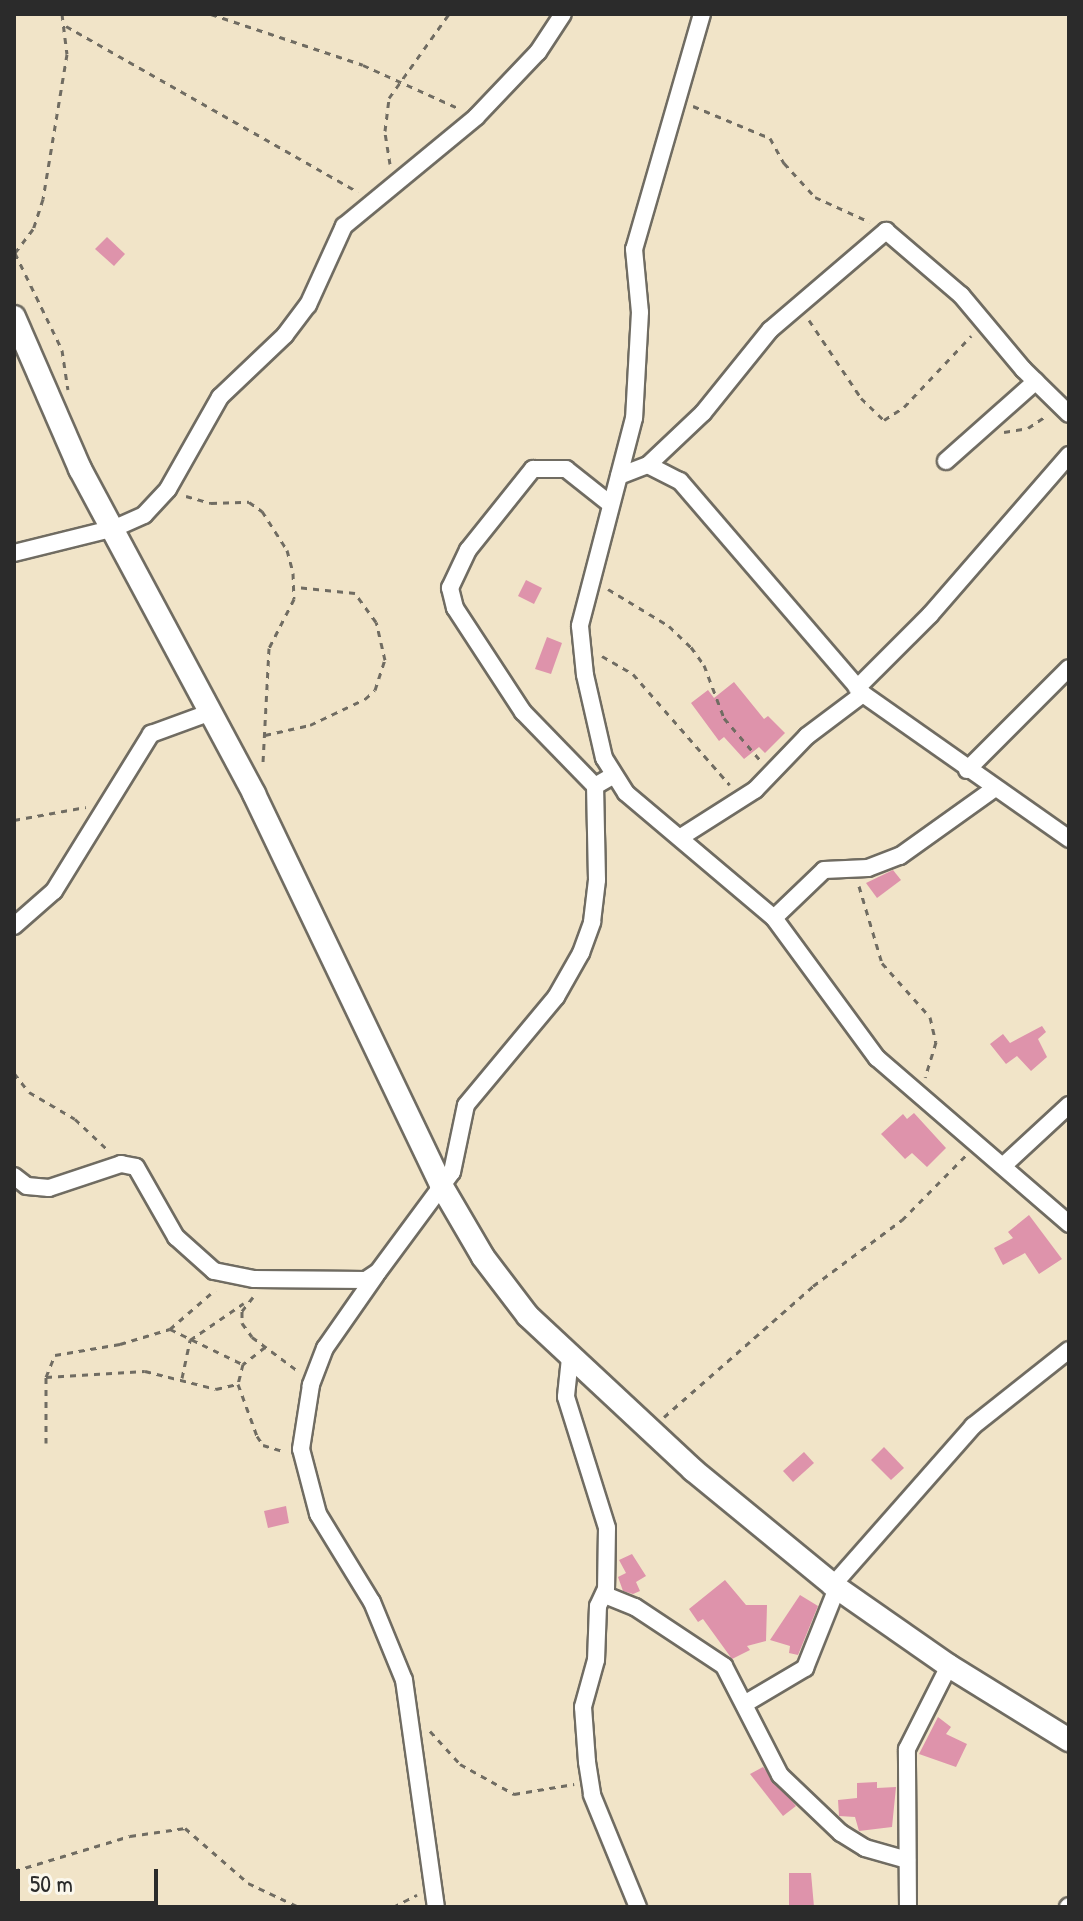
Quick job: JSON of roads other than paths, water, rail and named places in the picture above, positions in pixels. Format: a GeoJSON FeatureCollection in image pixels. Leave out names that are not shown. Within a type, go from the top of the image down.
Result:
{"type":"FeatureCollection","features":[{"type":"Feature","properties":{"kind":"street"},"geometry":{"type":"LineString","coordinates":[[14,553],[115,528],[144,515],[168,489],[220,397],[285,335],[308,305],[331,246],[371,199],[476,117],[538,52],[563,14]]}},
{"type":"Feature","properties":{"kind":"street"},"geometry":{"type":"LineString","coordinates":[[702,14],[634,249],[638,369],[630,447],[610,504],[589,581],[580,646],[594,720],[612,776],[774,918],[842,1017],[917,1095],[1003,1166],[1069,1228]]}},
{"type":"Feature","properties":{"kind":"street"},"geometry":{"type":"LineString","coordinates":[[619,476],[648,465],[703,413],[750,352],[878,232],[897,236],[986,324],[1064,410]]}},
{"type":"Feature","properties":{"kind":"street"},"geometry":{"type":"LineString","coordinates":[[14,317],[80,469],[115,528],[254,794],[441,1185],[483,1257],[528,1316],[570,1358],[648,1429],[835,1586],[949,1666],[1069,1740]]}},
{"type":"Feature","properties":{"kind":"street"},"geometry":{"type":"LineString","coordinates":[[946,461],[1036,381]]}},
{"type":"Feature","properties":{"kind":"street"},"geometry":{"type":"LineString","coordinates":[[681,837],[773,777],[807,736],[860,691],[930,615],[1069,455]]}},
{"type":"Feature","properties":{"kind":"street"},"geometry":{"type":"LineString","coordinates":[[648,465],[664,470],[701,501],[860,691],[967,770],[1069,839]]}},
{"type":"Feature","properties":{"kind":"street"},"geometry":{"type":"LineString","coordinates":[[436,1907],[410,1707],[372,1602],[318,1514],[301,1449],[311,1385],[336,1328],[457,1160],[466,1105],[548,1008],[581,953],[592,922],[597,880],[595,786],[523,712],[455,608],[450,588],[468,550],[533,469],[566,469],[610,504]]}},
{"type":"Feature","properties":{"kind":"street"},"geometry":{"type":"LineString","coordinates":[[967,770],[1069,668]]}},
{"type":"Feature","properties":{"kind":"street"},"geometry":{"type":"LineString","coordinates":[[14,926],[54,891],[151,734],[211,712]]}},
{"type":"Feature","properties":{"kind":"street"},"geometry":{"type":"LineString","coordinates":[[595,786],[612,776]]}},
{"type":"Feature","properties":{"kind":"street"},"geometry":{"type":"LineString","coordinates":[[774,918],[824,870],[868,868],[900,856],[995,788]]}},
{"type":"Feature","properties":{"kind":"street"},"geometry":{"type":"LineString","coordinates":[[1003,1166],[1069,1105]]}},
{"type":"Feature","properties":{"kind":"street"},"geometry":{"type":"LineString","coordinates":[[14,1176],[27,1186],[49,1188],[121,1164],[136,1167],[145,1177],[176,1237],[196,1258],[229,1277],[347,1284],[378,1272]]}},
{"type":"Feature","properties":{"kind":"street"},"geometry":{"type":"LineString","coordinates":[[746,1703],[805,1668],[835,1586],[973,1426],[1069,1350]]}},
{"type":"Feature","properties":{"kind":"street"},"geometry":{"type":"LineString","coordinates":[[570,1358],[566,1397],[607,1528],[605,1595],[598,1606],[596,1660],[583,1707],[589,1779],[638,1907]]}},
{"type":"Feature","properties":{"kind":"street"},"geometry":{"type":"LineString","coordinates":[[605,1595],[635,1607],[724,1666],[746,1703],[780,1775],[818,1813],[865,1848],[907,1860]]}},
{"type":"Feature","properties":{"kind":"street"},"geometry":{"type":"LineString","coordinates":[[908,1907],[907,1749],[949,1666]]}}]}
